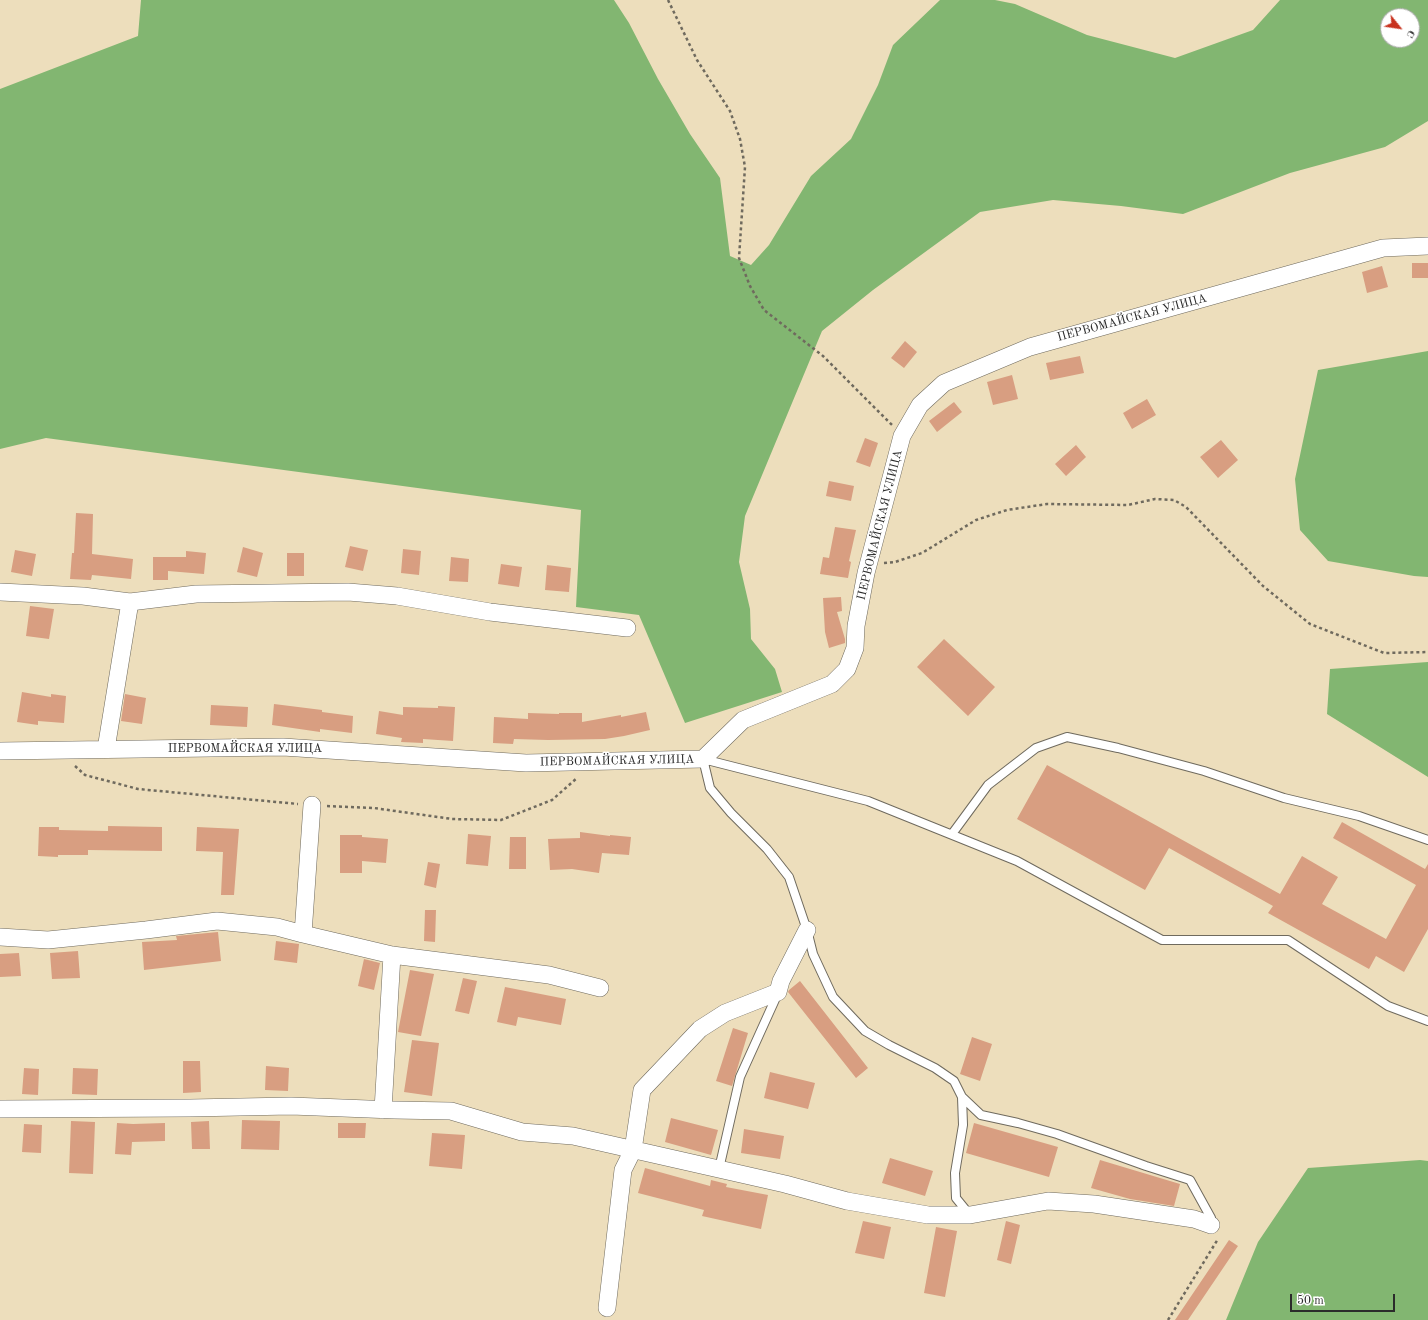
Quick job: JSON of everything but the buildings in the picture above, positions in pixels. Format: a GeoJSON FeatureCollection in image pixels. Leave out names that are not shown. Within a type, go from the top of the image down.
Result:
{"type":"FeatureCollection","features":[{"type":"Feature","properties":{"kind":"street","name":"ПЕРВОМАЙСКАЯ УЛИЦА"},"geometry":{"type":"LineString","coordinates":[[0,751],[283,747],[526,763],[703,760],[743,720],[832,684],[847,669],[855,648],[856,626],[868,565],[902,436],[920,405],[944,383],[1030,347],[1382,248],[1428,246]]}},
{"type":"Feature","properties":{"kind":"street"},"geometry":{"type":"LineString","coordinates":[[0,592],[84,596],[130,602],[196,594],[348,592],[396,596],[490,612],[627,628]]}},
{"type":"Feature","properties":{"kind":"street"},"geometry":{"type":"LineString","coordinates":[[106,749],[130,602]]}},
{"type":"Feature","properties":{"kind":"street"},"geometry":{"type":"LineString","coordinates":[[303,934],[312,805]]}},
{"type":"Feature","properties":{"kind":"street"},"geometry":{"type":"LineString","coordinates":[[0,937],[48,940],[217,921],[277,927],[392,955],[549,975],[600,988]]}},
{"type":"Feature","properties":{"kind":"street"},"geometry":{"type":"LineString","coordinates":[[607,1308],[623,1170],[633,1150],[642,1090],[700,1029],[725,1013],[778,992],[781,981],[807,930]]}},
{"type":"Feature","properties":{"kind":"street"},"geometry":{"type":"LineString","coordinates":[[383,1110],[392,955]]}},
{"type":"Feature","properties":{"kind":"street"},"geometry":{"type":"LineString","coordinates":[[0,1108],[190,1108],[291,1106],[451,1111],[522,1132],[573,1136],[785,1184],[847,1201],[928,1215],[970,1215],[1048,1201],[1109,1206],[1194,1219],[1211,1225]]}},
{"type":"Feature","properties":{"kind":"lane"},"geometry":{"type":"LineString","coordinates":[[952,834],[988,786],[1036,748],[1067,737],[1118,748],[1204,771],[1284,798],[1359,816],[1428,840]]}},
{"type":"Feature","properties":{"kind":"lane"},"geometry":{"type":"LineString","coordinates":[[1211,1225],[1211,1218],[1190,1180],[1057,1134],[1018,1123],[981,1115],[962,1097],[954,1082],[935,1068],[865,1031],[833,997],[813,954],[807,930],[789,876],[767,849],[731,814],[710,788],[703,760],[868,801],[1017,861],[1162,940],[1288,940],[1388,1006],[1428,1021]]}},
{"type":"Feature","properties":{"kind":"lane"},"geometry":{"type":"LineString","coordinates":[[718,1169],[740,1077],[778,992]]}},
{"type":"Feature","properties":{"kind":"lane"},"geometry":{"type":"LineString","coordinates":[[962,1097],[963,1125],[956,1174],[956,1198],[970,1215]]}},
{"type":"Feature","properties":{"kind":"path"},"geometry":{"type":"LineString","coordinates":[[668,0],[697,60],[730,111],[740,138],[745,167],[739,258],[757,298],[764,310],[823,356],[902,436]]}},
{"type":"Feature","properties":{"kind":"path"},"geometry":{"type":"LineString","coordinates":[[868,565],[895,562],[922,553],[976,520],[1006,510],[1047,504],[1128,505],[1155,499],[1174,500],[1186,507],[1263,586],[1310,624],[1384,653],[1428,652]]}},
{"type":"Feature","properties":{"kind":"path"},"geometry":{"type":"LineString","coordinates":[[59,750],[85,775],[138,789],[312,805],[374,808],[452,819],[501,820],[552,800],[594,762]]}},
{"type":"Feature","properties":{"kind":"path"},"geometry":{"type":"LineString","coordinates":[[1168,1320],[1221,1234],[1211,1225]]}},
{"type":"Feature","properties":{"kind":"green space"},"geometry":{"type":"Polygon","coordinates":[[[141,0],[614,0],[629,23],[658,79],[690,134],[720,178],[730,256],[751,265],[769,245],[811,176],[851,139],[878,85],[893,45],[940,0],[995,0],[1015,4],[1087,35],[1175,58],[1253,30],[1280,0],[1428,0],[1428,121],[1385,147],[1290,173],[1183,214],[1121,206],[1053,200],[980,212],[873,290],[822,331],[745,516],[739,562],[750,609],[751,639],[775,669],[782,692],[685,723],[639,615],[576,607],[581,510],[46,438],[0,449],[0,89],[138,36],[141,0]]]}},
{"type":"Feature","properties":{"kind":"green space"},"geometry":{"type":"Polygon","coordinates":[[[1428,351],[1428,577],[1414,576],[1328,561],[1300,530],[1295,479],[1318,370],[1428,351]]]}},
{"type":"Feature","properties":{"kind":"green space"},"geometry":{"type":"Polygon","coordinates":[[[1428,662],[1428,777],[1327,714],[1330,669],[1428,662]]]}},
{"type":"Feature","properties":{"kind":"green space"},"geometry":{"type":"Polygon","coordinates":[[[1420,1160],[1428,1161],[1428,1320],[1226,1320],[1258,1242],[1308,1168],[1420,1160]]]}}]}
